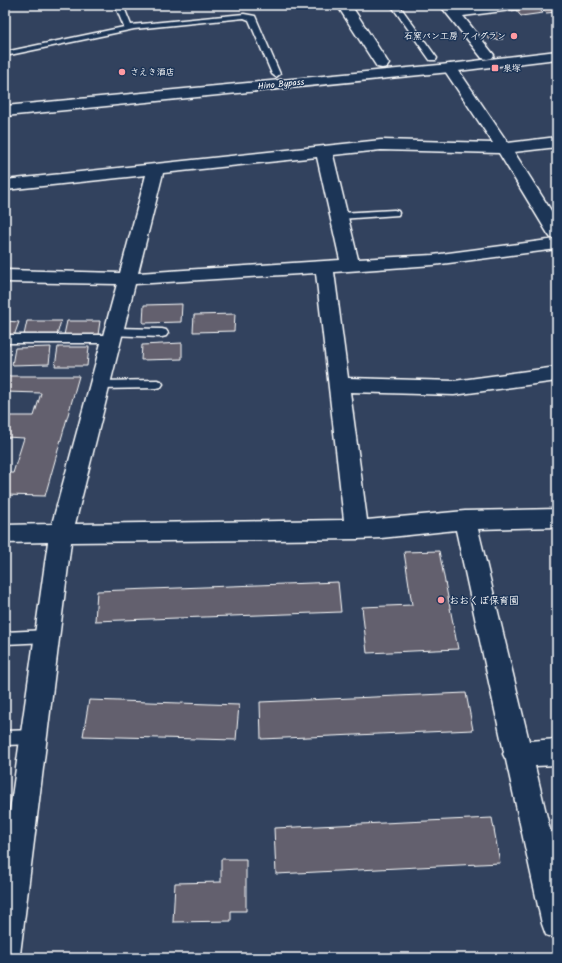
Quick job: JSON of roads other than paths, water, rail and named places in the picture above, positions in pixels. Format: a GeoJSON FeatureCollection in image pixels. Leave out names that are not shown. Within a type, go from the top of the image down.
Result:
{"type":"FeatureCollection","features":[{"type":"Feature","properties":{"kind":"main road"},"geometry":{"type":"LineString","coordinates":[[344,5],[382,64]]}},
{"type":"Feature","properties":{"kind":"main road"},"geometry":{"type":"LineString","coordinates":[[451,9],[518,5]]}},
{"type":"Feature","properties":{"kind":"main road"},"geometry":{"type":"LineString","coordinates":[[451,9],[487,55]]}},
{"type":"Feature","properties":{"kind":"main road","name":"Hino Bypass"},"geometry":{"type":"LineString","coordinates":[[5,101],[433,58],[557,50]]}},
{"type":"Feature","properties":{"kind":"main road","name":"Hino Bypass"},"geometry":{"type":"LineString","coordinates":[[5,111],[450,68],[557,55]]}},
{"type":"Feature","properties":{"kind":"main road"},"geometry":{"type":"LineString","coordinates":[[450,68],[504,148],[557,234]]}},
{"type":"Feature","properties":{"kind":"main road"},"geometry":{"type":"LineString","coordinates":[[5,185],[381,145],[504,148],[557,142]]}},
{"type":"Feature","properties":{"kind":"main road"},"geometry":{"type":"LineString","coordinates":[[324,151],[350,264]]}},
{"type":"Feature","properties":{"kind":"main road"},"geometry":{"type":"LineString","coordinates":[[5,954],[61,534],[156,168]]}},
{"type":"Feature","properties":{"kind":"main road"},"geometry":{"type":"LineString","coordinates":[[5,276],[127,278],[433,260],[557,244]]}},
{"type":"Feature","properties":{"kind":"main road"},"geometry":{"type":"LineString","coordinates":[[324,266],[357,530]]}},
{"type":"Feature","properties":{"kind":"main road"},"geometry":{"type":"LineString","coordinates":[[339,385],[454,388],[557,374]]}},
{"type":"Feature","properties":{"kind":"main road"},"geometry":{"type":"LineString","coordinates":[[5,534],[357,530],[381,529],[464,520],[557,518]]}},
{"type":"Feature","properties":{"kind":"main road"},"geometry":{"type":"LineString","coordinates":[[464,520],[557,924]]}},
{"type":"Feature","properties":{"kind":"main road"},"geometry":{"type":"LineString","coordinates":[[517,754],[557,752]]}},
{"type":"Feature","properties":{"kind":"lane"},"geometry":{"type":"LineString","coordinates":[[120,5],[129,29]]}},
{"type":"Feature","properties":{"kind":"lane"},"geometry":{"type":"LineString","coordinates":[[395,5],[433,58]]}},
{"type":"Feature","properties":{"kind":"lane"},"geometry":{"type":"LineString","coordinates":[[5,54],[129,29],[244,16],[252,18],[276,74]]}},
{"type":"Feature","properties":{"kind":"lane"},"geometry":{"type":"LineString","coordinates":[[340,216],[394,213]]}},
{"type":"Feature","properties":{"kind":"lane"},"geometry":{"type":"LineString","coordinates":[[5,339],[162,333]]}},
{"type":"Feature","properties":{"kind":"lane"},"geometry":{"type":"LineString","coordinates":[[100,385],[157,384]]}},
{"type":"Feature","properties":{"kind":"lane"},"geometry":{"type":"LineString","coordinates":[[5,638],[47,636]]}},
{"type":"Feature","properties":{"kind":"lane"},"geometry":{"type":"LineString","coordinates":[[5,738],[34,737]]}},
{"type":"Feature","properties":{"kind":"place","name":"石窯パン工房 アイグラン"},"geometry":{"type":"Point","coordinates":[514,36]}},
{"type":"Feature","properties":{"kind":"place","name":"泉塚"},"geometry":{"type":"Point","coordinates":[495,68]}},
{"type":"Feature","properties":{"kind":"place","name":"さえき酒店"},"geometry":{"type":"Point","coordinates":[122,72]}},
{"type":"Feature","properties":{"kind":"place","name":"おおくぼ保育園"},"geometry":{"type":"Point","coordinates":[441,600]}}]}
